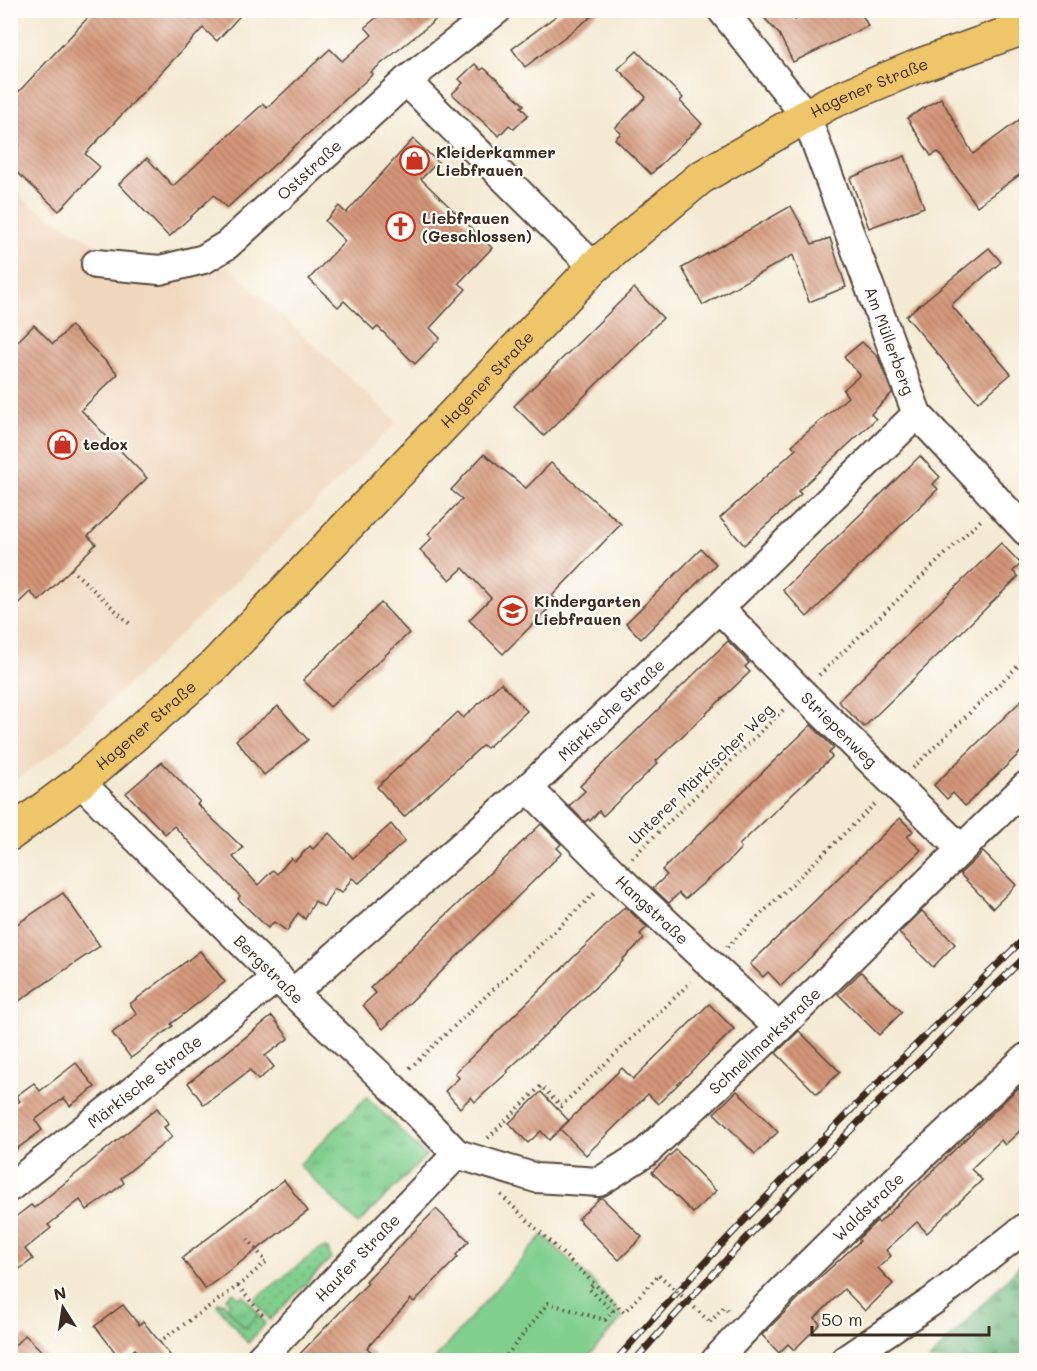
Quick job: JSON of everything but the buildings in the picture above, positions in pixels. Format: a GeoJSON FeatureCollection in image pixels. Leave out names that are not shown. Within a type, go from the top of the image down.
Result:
{"type":"FeatureCollection","features":[{"type":"Feature","properties":{"kind":"main road","name":"Hagener Straße"},"geometry":{"type":"LineString","coordinates":[[11,832],[80,782],[213,667],[594,267],[700,178],[806,116],[867,86],[1026,27]]}},
{"type":"Feature","properties":{"kind":"street","name":"Oststraße"},"geometry":{"type":"LineString","coordinates":[[96,264],[160,270],[204,258],[227,245],[406,81],[497,10]]}},
{"type":"Feature","properties":{"kind":"street"},"geometry":{"type":"LineString","coordinates":[[722,10],[806,116]]}},
{"type":"Feature","properties":{"kind":"street"},"geometry":{"type":"LineString","coordinates":[[406,81],[594,267]]}},
{"type":"Feature","properties":{"kind":"street","name":"Am Müllerberg"},"geometry":{"type":"LineString","coordinates":[[806,116],[916,414],[1026,531]]}},
{"type":"Feature","properties":{"kind":"street","name":"Märkische Straße"},"geometry":{"type":"LineString","coordinates":[[10,1187],[285,985],[528,788],[719,608],[916,414]]}},
{"type":"Feature","properties":{"kind":"street","name":"Striepenweg"},"geometry":{"type":"LineString","coordinates":[[719,608],[961,849]]}},
{"type":"Feature","properties":{"kind":"street","name":"Bergstraße"},"geometry":{"type":"LineString","coordinates":[[80,782],[285,985],[391,1086],[457,1154]]}},
{"type":"Feature","properties":{"kind":"street","name":"Schnellmarkstraße"},"geometry":{"type":"LineString","coordinates":[[457,1154],[536,1178],[599,1182],[645,1153],[779,1028],[1026,786]]}},
{"type":"Feature","properties":{"kind":"street","name":"Hangstraße"},"geometry":{"type":"LineString","coordinates":[[528,788],[615,874],[779,1028]]}},
{"type":"Feature","properties":{"kind":"street","name":"Waldstraße"},"geometry":{"type":"LineString","coordinates":[[716,1360],[886,1190],[1026,1058]]}},
{"type":"Feature","properties":{"kind":"street","name":"Haufer Straße"},"geometry":{"type":"LineString","coordinates":[[259,1360],[457,1154]]}},
{"type":"Feature","properties":{"kind":"street"},"geometry":{"type":"LineString","coordinates":[[845,1360],[934,1300],[1026,1227]]}},
{"type":"Feature","properties":{"kind":"path","name":"Unterer Märkischer Weg"},"geometry":{"type":"LineString","coordinates":[[391,1086],[615,874],[1000,501]]}},
{"type":"Feature","properties":{"kind":"path"},"geometry":{"type":"LineString","coordinates":[[71,569],[130,624]]}},
{"type":"Feature","properties":{"kind":"path"},"geometry":{"type":"LineString","coordinates":[[457,1154],[484,1142],[541,1086],[561,1106],[1026,658]]}},
{"type":"Feature","properties":{"kind":"path"},"geometry":{"type":"LineString","coordinates":[[500,1195],[624,1312],[659,1275],[710,1322]]}},
{"type":"Feature","properties":{"kind":"path"},"geometry":{"type":"LineString","coordinates":[[159,1342],[238,1286],[266,1262],[248,1239]]}},
{"type":"Feature","properties":{"kind":"path"},"geometry":{"type":"LineString","coordinates":[[503,1360],[548,1303],[605,1320],[613,1311],[589,1288],[594,1283]]}},
{"type":"Feature","properties":{"kind":"path"},"geometry":{"type":"LineString","coordinates":[[238,1286],[261,1314]]}},
{"type":"Feature","properties":{"kind":"shaded area"},"geometry":{"type":"Polygon","coordinates":[[[10,185],[31,205],[167,287],[227,265],[397,422],[231,587],[66,743],[11,784],[10,185]]]}},
{"type":"Feature","properties":{"kind":"green space"},"geometry":{"type":"Polygon","coordinates":[[[367,1097],[426,1156],[358,1224],[299,1165],[367,1097]]]}},
{"type":"Feature","properties":{"kind":"green space"},"geometry":{"type":"Polygon","coordinates":[[[543,1235],[594,1283],[623,1317],[585,1360],[434,1360],[543,1235]]]}},
{"type":"Feature","properties":{"kind":"green space"},"geometry":{"type":"Polygon","coordinates":[[[328,1249],[331,1258],[270,1320],[254,1300],[318,1250],[328,1249]]]}},
{"type":"Feature","properties":{"kind":"green space"},"geometry":{"type":"Polygon","coordinates":[[[1026,1259],[1026,1360],[929,1360],[1026,1259]]]}},
{"type":"Feature","properties":{"kind":"green space"},"geometry":{"type":"Polygon","coordinates":[[[233,1292],[239,1298],[243,1295],[259,1314],[245,1328],[227,1307],[230,1304],[226,1298],[233,1292]]]}},
{"type":"Feature","properties":{"kind":"green space"},"geometry":{"type":"Polygon","coordinates":[[[219,1302],[221,1304],[223,1302],[245,1328],[259,1314],[265,1324],[248,1343],[217,1305],[219,1302]]]}},
{"type":"Feature","properties":{"kind":"railway"},"geometry":{"type":"LineString","coordinates":[[616,1360],[817,1144],[1026,937]]}},
{"type":"Feature","properties":{"kind":"railway"},"geometry":{"type":"LineString","coordinates":[[635,1360],[827,1155],[1026,956]]}},
{"type":"Feature","properties":{"kind":"place","name":"Kleiderkammer Liebfrauen"},"geometry":{"type":"Point","coordinates":[415,161]}},
{"type":"Feature","properties":{"kind":"place","name":"Liebfrauen (Geschlossen)"},"geometry":{"type":"Point","coordinates":[401,227]}},
{"type":"Feature","properties":{"kind":"place","name":"tedox"},"geometry":{"type":"Point","coordinates":[62,444]}},
{"type":"Feature","properties":{"kind":"place","name":"Kindergarten Liebfrauen"},"geometry":{"type":"Point","coordinates":[513,610]}}]}
